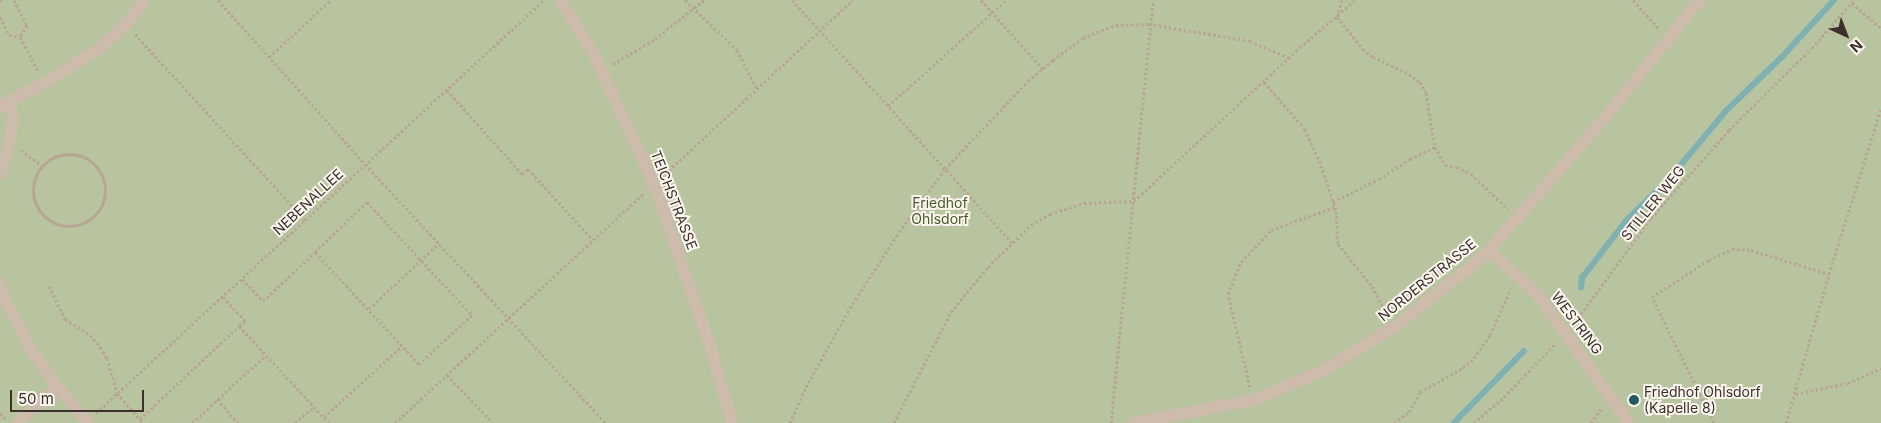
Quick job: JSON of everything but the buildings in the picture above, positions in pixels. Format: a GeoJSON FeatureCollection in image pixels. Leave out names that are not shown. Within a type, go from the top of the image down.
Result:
{"type":"FeatureCollection","features":[{"type":"Feature","properties":{"kind":"street"},"geometry":{"type":"LineString","coordinates":[[0,174],[10,140],[13,117],[4,103],[44,83],[103,46],[126,24],[146,0]]}},
{"type":"Feature","properties":{"kind":"street","name":"TEICHSTRASSE"},"geometry":{"type":"LineString","coordinates":[[560,0],[593,52],[654,184],[711,349],[732,423]]}},
{"type":"Feature","properties":{"kind":"street","name":"NORDERSTRASSE"},"geometry":{"type":"LineString","coordinates":[[1134,423],[1254,400],[1322,371],[1393,328],[1468,269],[1489,250],[1605,118],[1670,40],[1700,0]]}},
{"type":"Feature","properties":{"kind":"street","name":"WESTRING"},"geometry":{"type":"LineString","coordinates":[[1489,250],[1537,294],[1629,423]]}},
{"type":"Feature","properties":{"kind":"street"},"geometry":{"type":"LineString","coordinates":[[0,283],[5,299],[31,349],[57,386],[88,422]]}},
{"type":"Feature","properties":{"kind":"street"},"geometry":{"type":"LineString","coordinates":[[18,423],[57,386]]}},
{"type":"Feature","properties":{"kind":"path"},"geometry":{"type":"LineString","coordinates":[[14,0],[27,25],[20,37]]}},
{"type":"Feature","properties":{"kind":"path"},"geometry":{"type":"LineString","coordinates":[[218,0],[365,164],[606,423]]}},
{"type":"Feature","properties":{"kind":"path"},"geometry":{"type":"LineString","coordinates":[[269,57],[331,0]]}},
{"type":"Feature","properties":{"kind":"path","name":"NEBENALLEE"},"geometry":{"type":"LineString","coordinates":[[88,422],[544,0]]}},
{"type":"Feature","properties":{"kind":"path"},"geometry":{"type":"LineString","coordinates":[[685,0],[737,50],[757,89]]}},
{"type":"Feature","properties":{"kind":"path"},"geometry":{"type":"LineString","coordinates":[[602,71],[655,39],[694,10],[704,0]]}},
{"type":"Feature","properties":{"kind":"path"},"geometry":{"type":"LineString","coordinates":[[792,0],[1012,243]]}},
{"type":"Feature","properties":{"kind":"path"},"geometry":{"type":"LineString","coordinates":[[395,423],[853,0]]}},
{"type":"Feature","properties":{"kind":"path"},"geometry":{"type":"LineString","coordinates":[[981,0],[1043,69]]}},
{"type":"Feature","properties":{"kind":"path"},"geometry":{"type":"LineString","coordinates":[[888,106],[1006,0]]}},
{"type":"Feature","properties":{"kind":"path"},"geometry":{"type":"LineString","coordinates":[[1110,423],[1134,201],[1149,24],[1153,0]]}},
{"type":"Feature","properties":{"kind":"path"},"geometry":{"type":"LineString","coordinates":[[1337,17],[1342,0]]}},
{"type":"Feature","properties":{"kind":"path"},"geometry":{"type":"LineString","coordinates":[[894,423],[951,312],[1012,243],[1031,225],[1050,214],[1084,203],[1134,201],[1355,0]]}},
{"type":"Feature","properties":{"kind":"path"},"geometry":{"type":"LineString","coordinates":[[1633,0],[1670,40]]}},
{"type":"Feature","properties":{"kind":"path"},"geometry":{"type":"LineString","coordinates":[[1853,1],[1881,28]]}},
{"type":"Feature","properties":{"kind":"path","name":"STILLER WEG"},"geometry":{"type":"LineString","coordinates":[[1474,423],[1504,397],[1566,333],[1601,289],[1651,218],[1729,130],[1812,48],[1853,1]]}},
{"type":"Feature","properties":{"kind":"path"},"geometry":{"type":"LineString","coordinates":[[1337,17],[1363,49],[1420,82],[1426,93],[1435,147],[1445,165],[1457,167],[1471,174],[1517,218]]}},
{"type":"Feature","properties":{"kind":"path"},"geometry":{"type":"LineString","coordinates":[[0,18],[9,34],[20,37],[44,83]]}},
{"type":"Feature","properties":{"kind":"path"},"geometry":{"type":"LineString","coordinates":[[126,24],[305,220]]}},
{"type":"Feature","properties":{"kind":"path"},"geometry":{"type":"LineString","coordinates":[[790,423],[806,387],[850,308],[899,232],[945,169],[1043,69],[1083,38],[1116,25],[1149,24],[1250,41],[1289,58]]}},
{"type":"Feature","properties":{"kind":"path"},"geometry":{"type":"LineString","coordinates":[[1264,82],[1305,129],[1321,165],[1334,204],[1338,244],[1372,286],[1393,328]]}},
{"type":"Feature","properties":{"kind":"path"},"geometry":{"type":"LineString","coordinates":[[446,90],[522,174],[528,169],[594,240]]}},
{"type":"Feature","properties":{"kind":"path"},"geometry":{"type":"LineString","coordinates":[[1786,423],[1796,394],[1829,274],[1881,109]]}},
{"type":"Feature","properties":{"kind":"path"},"geometry":{"type":"LineString","coordinates":[[10,140],[42,165]]}},
{"type":"Feature","properties":{"kind":"path"},"geometry":{"type":"LineString","coordinates":[[1254,400],[1228,294],[1240,262],[1271,230],[1334,204],[1435,147]]}},
{"type":"Feature","properties":{"kind":"path"},"geometry":{"type":"LineString","coordinates":[[74,154],[94,163],[101,172],[105,189],[102,206],[95,215],[85,222],[73,226],[54,223],[39,211],[34,200],[33,188],[35,175],[42,165],[51,158],[74,154]]}},
{"type":"Feature","properties":{"kind":"path"},"geometry":{"type":"LineString","coordinates":[[242,279],[263,301],[367,202],[472,315],[419,364],[315,252]]}},
{"type":"Feature","properties":{"kind":"path"},"geometry":{"type":"LineString","coordinates":[[368,310],[439,243]]}},
{"type":"Feature","properties":{"kind":"path"},"geometry":{"type":"LineString","coordinates":[[1714,423],[1652,297],[1709,260],[1732,249],[1751,250],[1829,274]]}},
{"type":"Feature","properties":{"kind":"path"},"geometry":{"type":"LineString","coordinates":[[1394,423],[1409,412],[1420,392],[1463,368],[1474,358],[1490,335],[1504,301],[1519,277]]}},
{"type":"Feature","properties":{"kind":"path"},"geometry":{"type":"LineString","coordinates":[[49,286],[65,319],[90,335],[107,358],[117,394],[143,423]]}},
{"type":"Feature","properties":{"kind":"path"},"geometry":{"type":"LineString","coordinates":[[140,419],[245,321],[223,297]]}},
{"type":"Feature","properties":{"kind":"path"},"geometry":{"type":"LineString","coordinates":[[239,326],[329,423]]}},
{"type":"Feature","properties":{"kind":"path"},"geometry":{"type":"LineString","coordinates":[[324,417],[402,346]]}},
{"type":"Feature","properties":{"kind":"path"},"geometry":{"type":"LineString","coordinates":[[192,423],[266,355]]}},
{"type":"Feature","properties":{"kind":"path"},"geometry":{"type":"LineString","coordinates":[[1796,394],[1848,383],[1881,368]]}},
{"type":"Feature","properties":{"kind":"path"},"geometry":{"type":"LineString","coordinates":[[447,375],[493,423]]}},
{"type":"Feature","properties":{"kind":"path"},"geometry":{"type":"LineString","coordinates":[[217,400],[238,423]]}},
{"type":"Feature","properties":{"kind":"path"},"geometry":{"type":"LineString","coordinates":[[295,423],[314,406]]}},
{"type":"Feature","properties":{"kind":"green space","name":"Friedhof Ohlsdorf"},"geometry":{"type":"Polygon","coordinates":[[[0,0],[1881,0],[1881,423],[0,423],[0,0]]]}},
{"type":"Feature","properties":{"kind":"waterway"},"geometry":{"type":"LineString","coordinates":[[1581,288],[1582,278],[1626,221],[1669,179],[1726,111],[1782,57],[1834,0]]}},
{"type":"Feature","properties":{"kind":"waterway"},"geometry":{"type":"LineString","coordinates":[[1454,423],[1524,351]]}},
{"type":"Feature","properties":{"kind":"place","name":"Friedhof Ohlsdorf (Kapelle 8)"},"geometry":{"type":"Point","coordinates":[1634,400]}}]}
